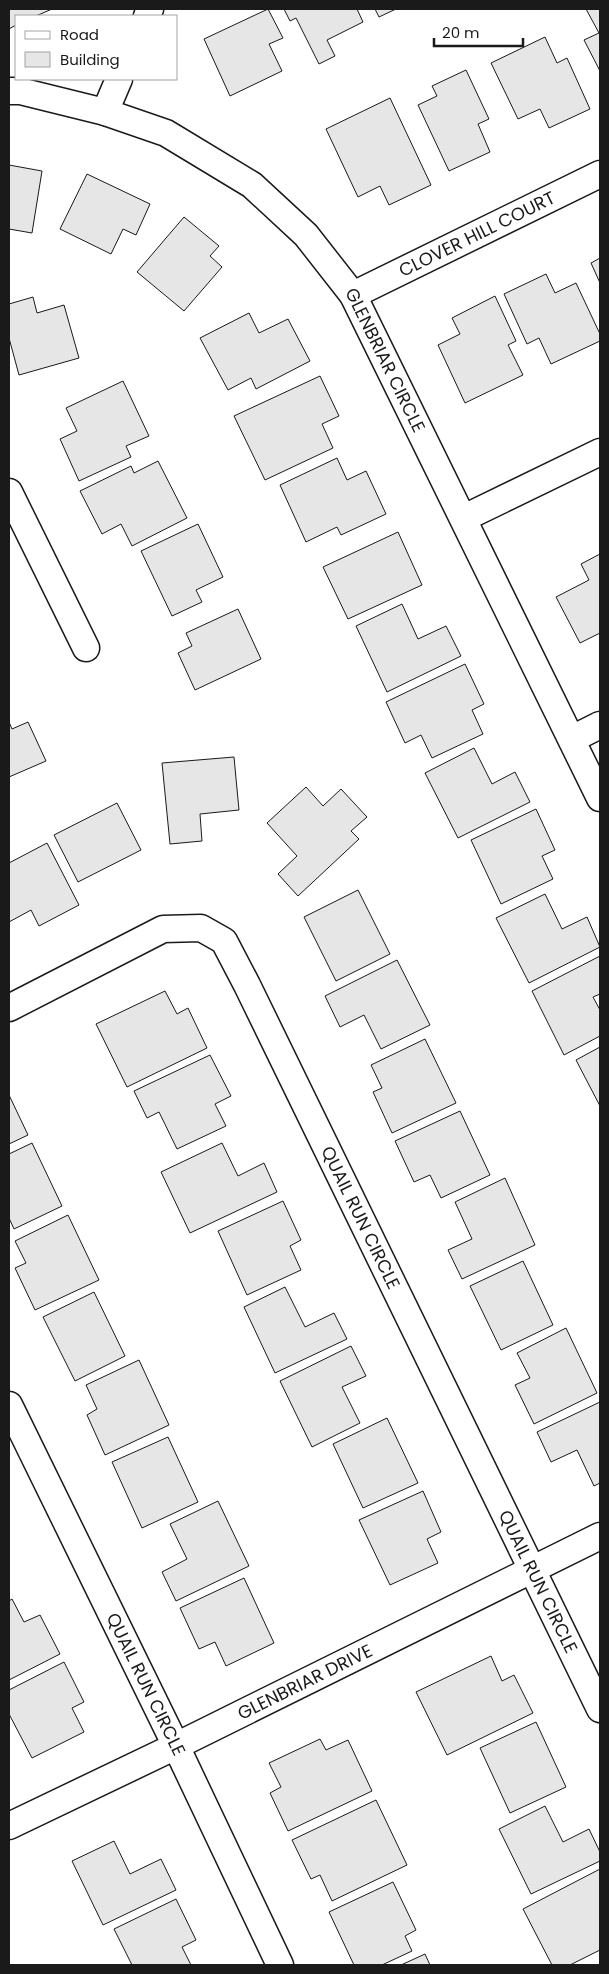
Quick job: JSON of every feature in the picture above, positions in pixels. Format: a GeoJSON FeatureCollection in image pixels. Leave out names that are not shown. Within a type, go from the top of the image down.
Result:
{"type":"FeatureCollection","features":[{"type":"Feature","properties":{"kind":"street"},"geometry":{"type":"LineString","coordinates":[[105,112],[120,80]]}},
{"type":"Feature","properties":{"kind":"street","name":"GLENBRIAR CIRCLE"},"geometry":{"type":"LineString","coordinates":[[9,91],[20,90],[105,112],[166,133],[252,185],[306,235],[354,295],[600,798]]}},
{"type":"Feature","properties":{"kind":"street","name":"CLOVER HILL COURT"},"geometry":{"type":"LineString","coordinates":[[354,295],[600,174]]}},
{"type":"Feature","properties":{"kind":"street"},"geometry":{"type":"LineString","coordinates":[[464,518],[600,452]]}},
{"type":"Feature","properties":{"kind":"street"},"geometry":{"type":"LineString","coordinates":[[9,492],[86,648]]}},
{"type":"Feature","properties":{"kind":"street"},"geometry":{"type":"LineString","coordinates":[[572,739],[600,725]]}},
{"type":"Feature","properties":{"kind":"street","name":"QUAIL RUN CIRCLE"},"geometry":{"type":"LineString","coordinates":[[9,1008],[163,929],[201,928],[224,941],[252,994],[600,1709]]}},
{"type":"Feature","properties":{"kind":"street","name":"QUAIL RUN CIRCLE"},"geometry":{"type":"LineString","coordinates":[[9,1405],[176,1746],[280,1965]]}},
{"type":"Feature","properties":{"kind":"street","name":"GLENBRIAR DRIVE"},"geometry":{"type":"LineString","coordinates":[[9,1826],[176,1746],[600,1536]]}},
{"type":"Feature","properties":{"kind":"building"},"geometry":{"type":"Polygon","coordinates":[[[9,9],[52,9],[38,15],[15,15],[15,26],[9,29],[9,9]]]}},
{"type":"Feature","properties":{"kind":"building"},"geometry":{"type":"Polygon","coordinates":[[[268,9],[283,38],[269,44],[282,71],[230,96],[204,39],[268,9]]]}},
{"type":"Feature","properties":{"kind":"building"},"geometry":{"type":"Polygon","coordinates":[[[284,9],[357,9],[363,22],[327,40],[335,56],[319,64],[296,18],[290,21],[284,9]]]}},
{"type":"Feature","properties":{"kind":"building"},"geometry":{"type":"Polygon","coordinates":[[[375,9],[396,9],[379,17],[375,9]]]}},
{"type":"Feature","properties":{"kind":"building"},"geometry":{"type":"Polygon","coordinates":[[[586,9],[600,9],[600,71],[584,40],[599,33],[586,9]]]}},
{"type":"Feature","properties":{"kind":"building"},"geometry":{"type":"Polygon","coordinates":[[[545,37],[557,63],[567,58],[590,109],[549,128],[540,109],[518,119],[491,63],[545,37]]]}},
{"type":"Feature","properties":{"kind":"building"},"geometry":{"type":"Polygon","coordinates":[[[466,70],[489,119],[478,124],[490,152],[449,171],[418,105],[437,96],[432,86],[466,70]]]}},
{"type":"Feature","properties":{"kind":"building"},"geometry":{"type":"Polygon","coordinates":[[[390,98],[431,185],[389,205],[380,186],[358,197],[326,129],[390,98]]]}},
{"type":"Feature","properties":{"kind":"building"},"geometry":{"type":"Polygon","coordinates":[[[9,165],[42,171],[32,233],[9,229],[9,165]]]}},
{"type":"Feature","properties":{"kind":"building"},"geometry":{"type":"Polygon","coordinates":[[[87,174],[150,204],[136,235],[123,229],[111,254],[60,229],[87,174]]]}},
{"type":"Feature","properties":{"kind":"building"},"geometry":{"type":"Polygon","coordinates":[[[184,217],[219,246],[210,256],[222,267],[184,311],[137,272],[184,217]]]}},
{"type":"Feature","properties":{"kind":"building"},"geometry":{"type":"Polygon","coordinates":[[[600,258],[600,283],[591,263],[600,258]]]}},
{"type":"Feature","properties":{"kind":"building"},"geometry":{"type":"Polygon","coordinates":[[[546,274],[555,293],[576,283],[600,334],[600,341],[551,364],[539,338],[527,344],[504,294],[546,274]]]}},
{"type":"Feature","properties":{"kind":"building"},"geometry":{"type":"Polygon","coordinates":[[[495,296],[516,341],[508,345],[523,375],[465,403],[438,345],[460,334],[452,318],[495,296]]]}},
{"type":"Feature","properties":{"kind":"building"},"geometry":{"type":"Polygon","coordinates":[[[33,297],[37,313],[64,305],[79,358],[19,375],[9,338],[9,304],[33,297]]]}},
{"type":"Feature","properties":{"kind":"building"},"geometry":{"type":"Polygon","coordinates":[[[249,313],[259,333],[288,319],[310,361],[256,389],[251,378],[228,390],[200,338],[249,313]]]}},
{"type":"Feature","properties":{"kind":"building"},"geometry":{"type":"Polygon","coordinates":[[[320,376],[339,416],[322,424],[333,448],[265,480],[234,416],[320,376]]]}},
{"type":"Feature","properties":{"kind":"building"},"geometry":{"type":"Polygon","coordinates":[[[123,381],[149,436],[126,446],[131,457],[79,481],[60,439],[77,431],[66,408],[123,381]]]}},
{"type":"Feature","properties":{"kind":"building"},"geometry":{"type":"Polygon","coordinates":[[[337,458],[347,480],[366,471],[386,514],[341,535],[337,527],[306,542],[280,485],[337,458]]]}},
{"type":"Feature","properties":{"kind":"building"},"geometry":{"type":"Polygon","coordinates":[[[158,461],[187,518],[132,546],[121,524],[102,534],[80,491],[131,466],[134,473],[158,461]]]}},
{"type":"Feature","properties":{"kind":"building"},"geometry":{"type":"Polygon","coordinates":[[[198,524],[223,577],[196,590],[202,602],[172,616],[141,551],[198,524]]]}},
{"type":"Feature","properties":{"kind":"building"},"geometry":{"type":"Polygon","coordinates":[[[398,532],[422,585],[348,619],[323,567],[398,532]]]}},
{"type":"Feature","properties":{"kind":"building"},"geometry":{"type":"Polygon","coordinates":[[[600,554],[600,633],[580,643],[556,597],[589,580],[581,564],[600,554]]]}},
{"type":"Feature","properties":{"kind":"building"},"geometry":{"type":"Polygon","coordinates":[[[402,604],[418,639],[446,626],[461,656],[387,692],[356,626],[402,604]]]}},
{"type":"Feature","properties":{"kind":"building"},"geometry":{"type":"Polygon","coordinates":[[[238,609],[261,659],[195,690],[178,653],[192,646],[186,633],[238,609]]]}},
{"type":"Feature","properties":{"kind":"building"},"geometry":{"type":"Polygon","coordinates":[[[465,664],[484,704],[472,710],[483,734],[432,758],[421,735],[405,743],[386,702],[465,664]]]}},
{"type":"Feature","properties":{"kind":"building"},"geometry":{"type":"Polygon","coordinates":[[[9,722],[12,729],[28,722],[46,761],[9,777],[9,722]]]}},
{"type":"Feature","properties":{"kind":"building"},"geometry":{"type":"Polygon","coordinates":[[[474,748],[492,784],[515,772],[530,802],[458,838],[425,773],[474,748]]]}},
{"type":"Feature","properties":{"kind":"building"},"geometry":{"type":"Polygon","coordinates":[[[234,757],[239,810],[200,814],[202,841],[170,844],[162,763],[234,757]]]}},
{"type":"Feature","properties":{"kind":"building"},"geometry":{"type":"Polygon","coordinates":[[[306,787],[323,806],[341,789],[367,817],[351,831],[359,839],[298,896],[278,874],[297,856],[267,823],[306,787]]]}},
{"type":"Feature","properties":{"kind":"building"},"geometry":{"type":"Polygon","coordinates":[[[117,803],[141,850],[78,882],[54,835],[117,803]]]}},
{"type":"Feature","properties":{"kind":"building"},"geometry":{"type":"Polygon","coordinates":[[[536,809],[555,850],[542,856],[553,879],[501,904],[471,840],[536,809]]]}},
{"type":"Feature","properties":{"kind":"building"},"geometry":{"type":"Polygon","coordinates":[[[47,843],[79,905],[39,926],[31,910],[9,922],[9,863],[47,843]]]}},
{"type":"Feature","properties":{"kind":"building"},"geometry":{"type":"Polygon","coordinates":[[[358,890],[390,954],[336,981],[304,917],[358,890]]]}},
{"type":"Feature","properties":{"kind":"building"},"geometry":{"type":"Polygon","coordinates":[[[545,894],[562,929],[587,917],[600,947],[529,983],[496,918],[545,894]]]}},
{"type":"Feature","properties":{"kind":"building"},"geometry":{"type":"Polygon","coordinates":[[[600,956],[600,994],[593,997],[600,1010],[600,1036],[564,1055],[532,991],[600,956]]]}},
{"type":"Feature","properties":{"kind":"building"},"geometry":{"type":"Polygon","coordinates":[[[397,960],[430,1025],[381,1049],[364,1015],[340,1027],[325,996],[397,960]]]}},
{"type":"Feature","properties":{"kind":"building"},"geometry":{"type":"Polygon","coordinates":[[[165,991],[177,1014],[188,1008],[207,1048],[127,1087],[96,1024],[165,991]]]}},
{"type":"Feature","properties":{"kind":"building"},"geometry":{"type":"Polygon","coordinates":[[[425,1039],[456,1103],[392,1133],[373,1092],[382,1088],[371,1065],[425,1039]]]}},
{"type":"Feature","properties":{"kind":"building"},"geometry":{"type":"Polygon","coordinates":[[[600,1047],[600,1106],[576,1060],[600,1047]]]}},
{"type":"Feature","properties":{"kind":"building"},"geometry":{"type":"Polygon","coordinates":[[[210,1055],[231,1096],[215,1104],[226,1126],[177,1149],[159,1112],[147,1118],[134,1091],[210,1055]]]}},
{"type":"Feature","properties":{"kind":"building"},"geometry":{"type":"Polygon","coordinates":[[[9,1095],[28,1135],[9,1144],[9,1095]]]}},
{"type":"Feature","properties":{"kind":"building"},"geometry":{"type":"Polygon","coordinates":[[[460,1111],[490,1175],[441,1198],[430,1175],[414,1182],[395,1141],[460,1111]]]}},
{"type":"Feature","properties":{"kind":"building"},"geometry":{"type":"Polygon","coordinates":[[[32,1143],[62,1206],[14,1229],[9,1218],[9,1154],[32,1143]]]}},
{"type":"Feature","properties":{"kind":"building"},"geometry":{"type":"Polygon","coordinates":[[[222,1143],[238,1176],[264,1163],[277,1192],[190,1233],[161,1172],[222,1143]]]}},
{"type":"Feature","properties":{"kind":"building"},"geometry":{"type":"Polygon","coordinates":[[[505,1178],[535,1245],[462,1279],[448,1250],[472,1239],[455,1202],[505,1178]]]}},
{"type":"Feature","properties":{"kind":"building"},"geometry":{"type":"Polygon","coordinates":[[[283,1201],[301,1240],[290,1246],[301,1270],[247,1295],[218,1231],[283,1201]]]}},
{"type":"Feature","properties":{"kind":"building"},"geometry":{"type":"Polygon","coordinates":[[[68,1215],[99,1280],[35,1310],[15,1268],[26,1263],[15,1241],[68,1215]]]}},
{"type":"Feature","properties":{"kind":"building"},"geometry":{"type":"Polygon","coordinates":[[[523,1261],[553,1325],[501,1350],[470,1286],[523,1261]]]}},
{"type":"Feature","properties":{"kind":"building"},"geometry":{"type":"Polygon","coordinates":[[[285,1287],[305,1327],[334,1313],[347,1339],[275,1373],[244,1307],[285,1287]]]}},
{"type":"Feature","properties":{"kind":"building"},"geometry":{"type":"Polygon","coordinates":[[[94,1292],[125,1356],[75,1381],[43,1317],[94,1292]]]}},
{"type":"Feature","properties":{"kind":"building"},"geometry":{"type":"Polygon","coordinates":[[[566,1328],[597,1393],[534,1424],[515,1385],[530,1378],[517,1353],[566,1328]]]}},
{"type":"Feature","properties":{"kind":"building"},"geometry":{"type":"Polygon","coordinates":[[[351,1346],[366,1376],[342,1387],[360,1423],[312,1447],[280,1381],[351,1346]]]}},
{"type":"Feature","properties":{"kind":"building"},"geometry":{"type":"Polygon","coordinates":[[[139,1360],[169,1425],[105,1455],[87,1415],[97,1409],[86,1385],[139,1360]]]}},
{"type":"Feature","properties":{"kind":"building"},"geometry":{"type":"Polygon","coordinates":[[[600,1402],[600,1483],[594,1486],[577,1450],[551,1462],[537,1432],[600,1402]]]}},
{"type":"Feature","properties":{"kind":"building"},"geometry":{"type":"Polygon","coordinates":[[[387,1418],[418,1483],[363,1508],[333,1444],[387,1418]]]}},
{"type":"Feature","properties":{"kind":"building"},"geometry":{"type":"Polygon","coordinates":[[[168,1437],[198,1502],[142,1528],[112,1462],[168,1437]]]}},
{"type":"Feature","properties":{"kind":"building"},"geometry":{"type":"Polygon","coordinates":[[[423,1491],[441,1532],[427,1539],[438,1563],[390,1585],[359,1520],[423,1491]]]}},
{"type":"Feature","properties":{"kind":"building"},"geometry":{"type":"Polygon","coordinates":[[[218,1501],[249,1566],[176,1601],[162,1572],[187,1559],[170,1524],[218,1501]]]}},
{"type":"Feature","properties":{"kind":"building"},"geometry":{"type":"Polygon","coordinates":[[[244,1578],[274,1643],[226,1666],[215,1642],[199,1649],[180,1608],[244,1578]]]}},
{"type":"Feature","properties":{"kind":"building"},"geometry":{"type":"Polygon","coordinates":[[[12,1599],[24,1622],[40,1615],[60,1654],[9,1680],[9,1601],[12,1599]]]}},
{"type":"Feature","properties":{"kind":"building"},"geometry":{"type":"Polygon","coordinates":[[[491,1656],[502,1681],[514,1675],[533,1713],[447,1755],[416,1692],[491,1656]]]}},
{"type":"Feature","properties":{"kind":"building"},"geometry":{"type":"Polygon","coordinates":[[[64,1662],[84,1702],[72,1708],[84,1732],[32,1758],[9,1714],[9,1690],[64,1662]]]}},
{"type":"Feature","properties":{"kind":"building"},"geometry":{"type":"Polygon","coordinates":[[[536,1722],[566,1787],[510,1813],[480,1748],[536,1722]]]}},
{"type":"Feature","properties":{"kind":"building"},"geometry":{"type":"Polygon","coordinates":[[[320,1739],[326,1750],[348,1740],[372,1791],[288,1831],[270,1793],[281,1787],[269,1763],[320,1739]]]}},
{"type":"Feature","properties":{"kind":"building"},"geometry":{"type":"Polygon","coordinates":[[[376,1800],[407,1865],[332,1901],[320,1875],[311,1879],[292,1840],[376,1800]]]}},
{"type":"Feature","properties":{"kind":"building"},"geometry":{"type":"Polygon","coordinates":[[[545,1806],[563,1842],[589,1829],[600,1852],[600,1861],[531,1894],[499,1829],[545,1806]]]}},
{"type":"Feature","properties":{"kind":"building"},"geometry":{"type":"Polygon","coordinates":[[[114,1841],[130,1874],[161,1859],[176,1890],[103,1925],[72,1861],[114,1841]]]}},
{"type":"Feature","properties":{"kind":"building"},"geometry":{"type":"Polygon","coordinates":[[[600,1869],[600,1950],[570,1965],[552,1965],[523,1909],[600,1869]]]}},
{"type":"Feature","properties":{"kind":"building"},"geometry":{"type":"Polygon","coordinates":[[[393,1882],[416,1930],[405,1936],[412,1951],[382,1965],[354,1965],[329,1912],[393,1882]]]}},
{"type":"Feature","properties":{"kind":"building"},"geometry":{"type":"Polygon","coordinates":[[[176,1899],[196,1940],[182,1947],[191,1965],[132,1965],[114,1929],[176,1899]]]}},
{"type":"Feature","properties":{"kind":"building"},"geometry":{"type":"Polygon","coordinates":[[[425,1954],[430,1965],[401,1965],[425,1954]]]}}]}
